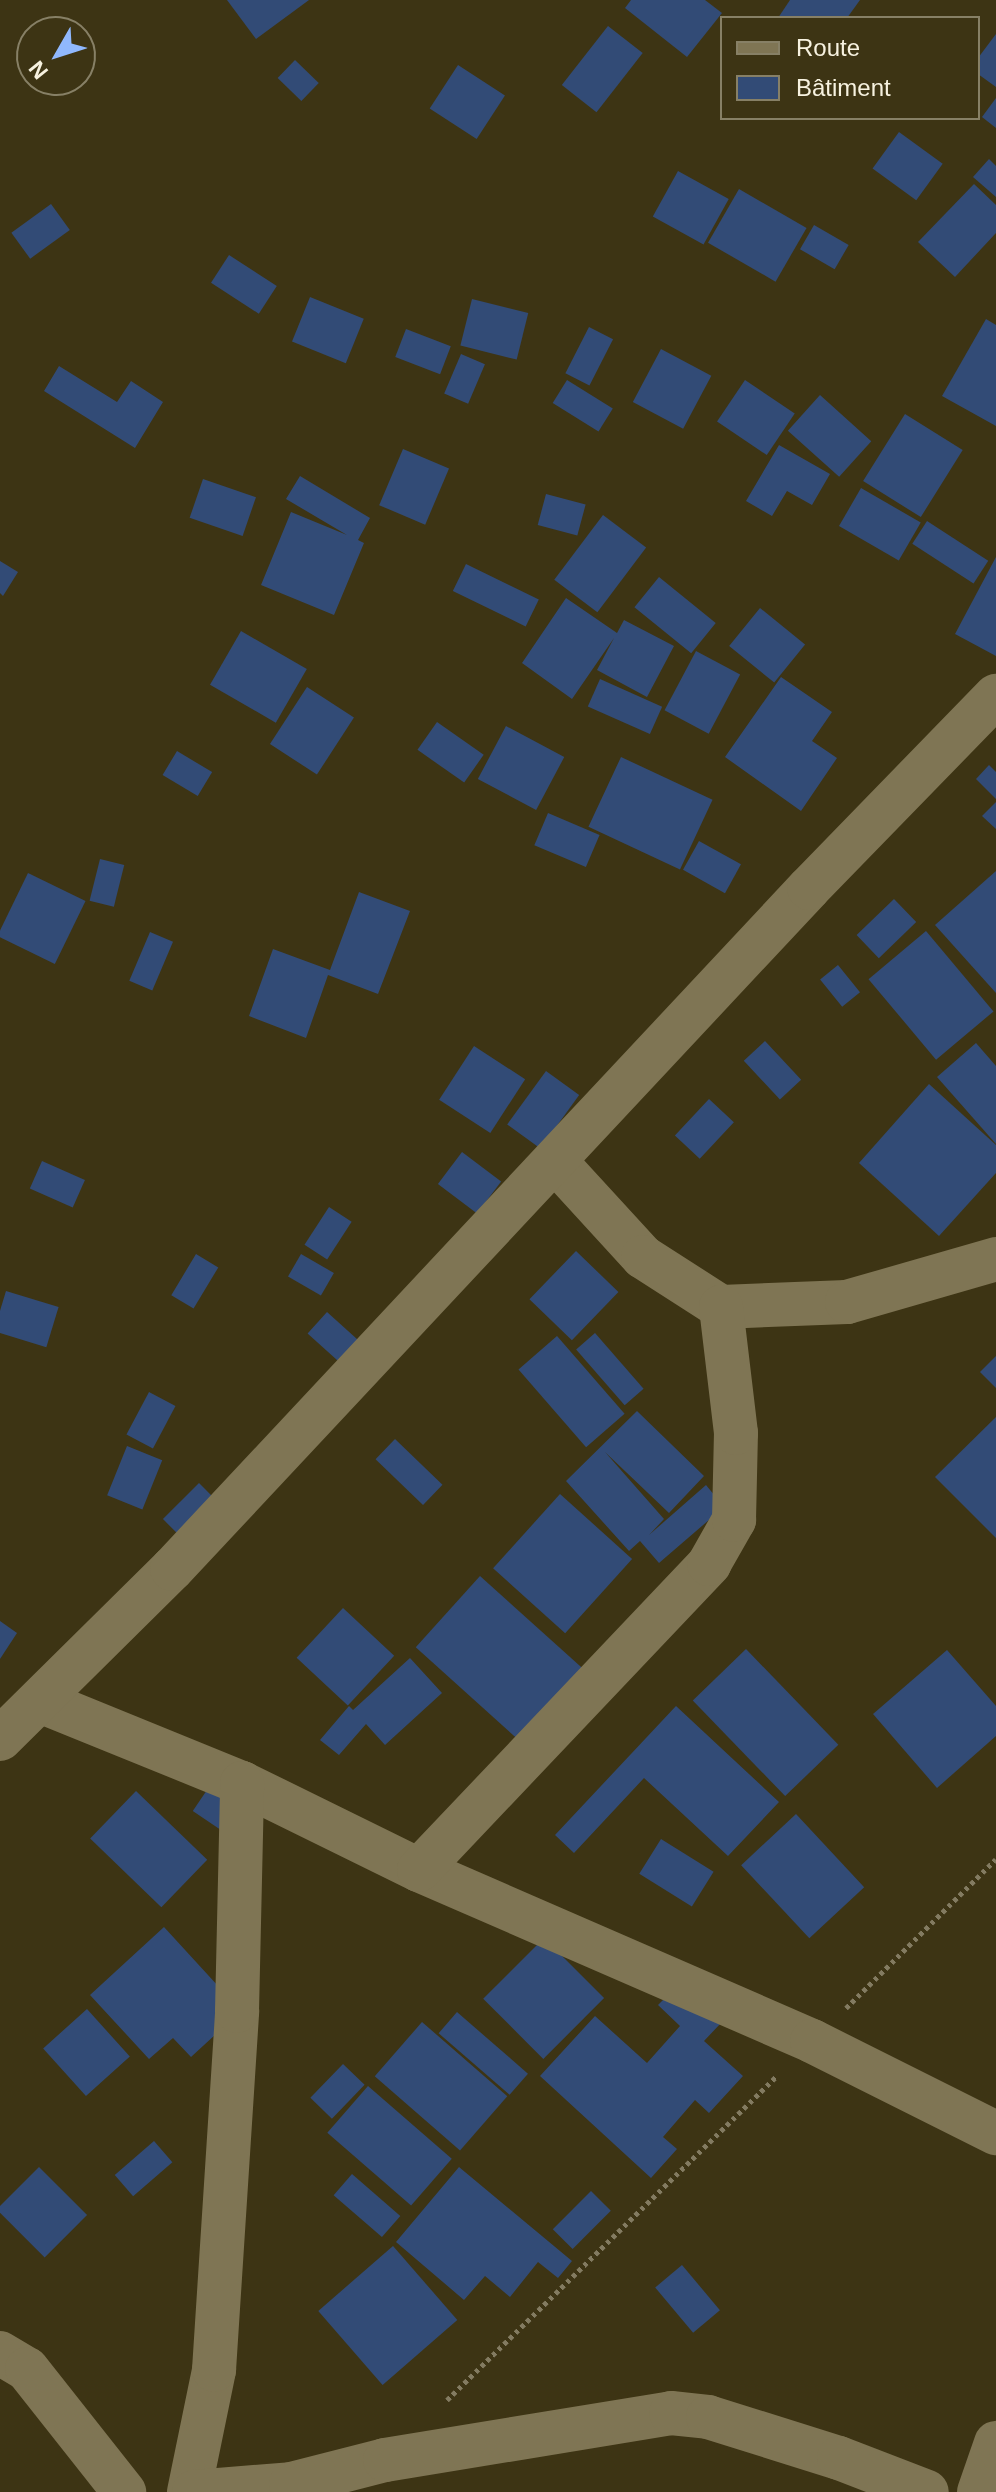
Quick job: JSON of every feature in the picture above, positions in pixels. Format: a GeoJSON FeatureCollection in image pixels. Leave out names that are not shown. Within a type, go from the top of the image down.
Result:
{"type":"FeatureCollection","features":[{"type":"Feature","properties":{"kind":"street"},"geometry":{"type":"LineString","coordinates":[[0,1739],[183,1559],[996,696]]}},
{"type":"Feature","properties":{"kind":"street"},"geometry":{"type":"LineString","coordinates":[[555,1161],[643,1257],[721,1307],[847,1302],[996,1259]]}},
{"type":"Feature","properties":{"kind":"street"},"geometry":{"type":"LineString","coordinates":[[419,1870],[709,1564],[734,1520],[736,1433],[721,1307]]}},
{"type":"Feature","properties":{"kind":"street"},"geometry":{"type":"LineString","coordinates":[[40,1701],[242,1783],[419,1870],[812,2041],[996,2133]]}},
{"type":"Feature","properties":{"kind":"street"},"geometry":{"type":"LineString","coordinates":[[242,1783],[237,2011],[214,2370],[192,2492],[291,2484],[385,2460],[671,2413],[708,2417],[825,2453],[927,2492]]}},
{"type":"Feature","properties":{"kind":"street"},"geometry":{"type":"LineString","coordinates":[[0,2353],[27,2369],[124,2492]]}},
{"type":"Feature","properties":{"kind":"street"},"geometry":{"type":"LineString","coordinates":[[979,2492],[996,2443]]}},
{"type":"Feature","properties":{"kind":"path"},"geometry":{"type":"LineString","coordinates":[[442,2405],[996,1859]]}},
{"type":"Feature","properties":{"kind":"building"},"geometry":{"type":"Polygon","coordinates":[[[227,0],[309,0],[256,39],[227,0]]]}},
{"type":"Feature","properties":{"kind":"building"},"geometry":{"type":"Polygon","coordinates":[[[631,0],[705,0],[722,13],[687,57],[625,8],[631,0]]]}},
{"type":"Feature","properties":{"kind":"building"},"geometry":{"type":"Polygon","coordinates":[[[790,0],[860,0],[848,16],[779,16],[790,0]]]}},
{"type":"Feature","properties":{"kind":"building"},"geometry":{"type":"Polygon","coordinates":[[[608,26],[643,53],[596,112],[562,85],[608,26]]]}},
{"type":"Feature","properties":{"kind":"building"},"geometry":{"type":"Polygon","coordinates":[[[996,34],[996,87],[980,75],[980,55],[996,34]]]}},
{"type":"Feature","properties":{"kind":"building"},"geometry":{"type":"Polygon","coordinates":[[[295,60],[319,83],[301,101],[278,78],[295,60]]]}},
{"type":"Feature","properties":{"kind":"building"},"geometry":{"type":"Polygon","coordinates":[[[458,65],[505,95],[477,139],[430,109],[458,65]]]}},
{"type":"Feature","properties":{"kind":"building"},"geometry":{"type":"Polygon","coordinates":[[[996,98],[996,128],[982,117],[996,98]]]}},
{"type":"Feature","properties":{"kind":"building"},"geometry":{"type":"Polygon","coordinates":[[[899,132],[943,164],[916,200],[873,168],[899,132]]]}},
{"type":"Feature","properties":{"kind":"building"},"geometry":{"type":"Polygon","coordinates":[[[989,159],[996,166],[996,197],[973,177],[989,159]]]}},
{"type":"Feature","properties":{"kind":"building"},"geometry":{"type":"Polygon","coordinates":[[[678,171],[729,199],[704,245],[653,216],[678,171]]]}},
{"type":"Feature","properties":{"kind":"building"},"geometry":{"type":"Polygon","coordinates":[[[974,184],[996,205],[996,233],[955,277],[918,242],[974,184]]]}},
{"type":"Feature","properties":{"kind":"building"},"geometry":{"type":"Polygon","coordinates":[[[739,189],[807,228],[776,282],[708,243],[739,189]]]}},
{"type":"Feature","properties":{"kind":"building"},"geometry":{"type":"Polygon","coordinates":[[[51,204],[70,230],[30,259],[11,233],[51,204]]]}},
{"type":"Feature","properties":{"kind":"building"},"geometry":{"type":"Polygon","coordinates":[[[814,225],[849,245],[835,269],[800,249],[814,225]]]}},
{"type":"Feature","properties":{"kind":"building"},"geometry":{"type":"Polygon","coordinates":[[[229,255],[277,286],[259,314],[211,283],[229,255]]]}},
{"type":"Feature","properties":{"kind":"building"},"geometry":{"type":"Polygon","coordinates":[[[310,297],[364,319],[346,363],[292,342],[310,297]]]}},
{"type":"Feature","properties":{"kind":"building"},"geometry":{"type":"Polygon","coordinates":[[[472,299],[528,313],[517,360],[460,346],[472,299]]]}},
{"type":"Feature","properties":{"kind":"building"},"geometry":{"type":"Polygon","coordinates":[[[986,319],[996,325],[996,426],[942,396],[986,319]]]}},
{"type":"Feature","properties":{"kind":"building"},"geometry":{"type":"Polygon","coordinates":[[[589,327],[613,339],[589,386],[565,373],[589,327]]]}},
{"type":"Feature","properties":{"kind":"building"},"geometry":{"type":"Polygon","coordinates":[[[406,329],[451,346],[440,374],[395,357],[406,329]]]}},
{"type":"Feature","properties":{"kind":"building"},"geometry":{"type":"Polygon","coordinates":[[[661,349],[711,376],[683,429],[633,402],[661,349]]]}},
{"type":"Feature","properties":{"kind":"building"},"geometry":{"type":"Polygon","coordinates":[[[461,354],[485,364],[468,404],[444,394],[461,354]]]}},
{"type":"Feature","properties":{"kind":"building"},"geometry":{"type":"Polygon","coordinates":[[[59,366],[117,402],[131,381],[163,402],[135,448],[44,391],[59,366]]]}},
{"type":"Feature","properties":{"kind":"building"},"geometry":{"type":"Polygon","coordinates":[[[567,380],[613,409],[598,432],[553,403],[567,380]]]}},
{"type":"Feature","properties":{"kind":"building"},"geometry":{"type":"Polygon","coordinates":[[[745,380],[795,414],[767,455],[717,421],[745,380]]]}},
{"type":"Feature","properties":{"kind":"building"},"geometry":{"type":"Polygon","coordinates":[[[820,395],[871,441],[839,477],[788,431],[820,395]]]}},
{"type":"Feature","properties":{"kind":"building"},"geometry":{"type":"Polygon","coordinates":[[[905,414],[963,450],[921,517],[863,481],[905,414]]]}},
{"type":"Feature","properties":{"kind":"building"},"geometry":{"type":"Polygon","coordinates":[[[779,445],[830,474],[812,505],[787,491],[772,516],[746,501],[779,445]]]}},
{"type":"Feature","properties":{"kind":"building"},"geometry":{"type":"Polygon","coordinates":[[[403,449],[449,469],[425,525],[379,505],[403,449]]]}},
{"type":"Feature","properties":{"kind":"building"},"geometry":{"type":"Polygon","coordinates":[[[300,476],[370,518],[358,540],[364,543],[334,615],[261,585],[291,512],[347,535],[286,499],[300,476]]]}},
{"type":"Feature","properties":{"kind":"building"},"geometry":{"type":"Polygon","coordinates":[[[203,479],[256,497],[243,536],[190,518],[203,479]]]}},
{"type":"Feature","properties":{"kind":"building"},"geometry":{"type":"Polygon","coordinates":[[[861,488],[921,522],[899,561],[839,526],[861,488]]]}},
{"type":"Feature","properties":{"kind":"building"},"geometry":{"type":"Polygon","coordinates":[[[546,494],[586,505],[577,536],[538,525],[546,494]]]}},
{"type":"Feature","properties":{"kind":"building"},"geometry":{"type":"Polygon","coordinates":[[[603,515],[646,547],[597,612],[554,580],[603,515]]]}},
{"type":"Feature","properties":{"kind":"building"},"geometry":{"type":"Polygon","coordinates":[[[927,521],[988,561],[974,583],[912,544],[927,521]]]}},
{"type":"Feature","properties":{"kind":"building"},"geometry":{"type":"Polygon","coordinates":[[[996,557],[996,656],[955,634],[996,557]]]}},
{"type":"Feature","properties":{"kind":"building"},"geometry":{"type":"Polygon","coordinates":[[[0,561],[18,572],[3,596],[0,593],[0,561]]]}},
{"type":"Feature","properties":{"kind":"building"},"geometry":{"type":"Polygon","coordinates":[[[466,564],[539,600],[526,626],[453,591],[466,564]]]}},
{"type":"Feature","properties":{"kind":"building"},"geometry":{"type":"Polygon","coordinates":[[[659,577],[716,623],[691,653],[634,607],[659,577]]]}},
{"type":"Feature","properties":{"kind":"building"},"geometry":{"type":"Polygon","coordinates":[[[566,598],[617,633],[624,620],[674,646],[647,697],[597,670],[614,638],[572,699],[522,663],[566,598]]]}},
{"type":"Feature","properties":{"kind":"building"},"geometry":{"type":"Polygon","coordinates":[[[760,608],[805,645],[774,683],[729,646],[760,608]]]}},
{"type":"Feature","properties":{"kind":"building"},"geometry":{"type":"Polygon","coordinates":[[[241,631],[307,669],[276,723],[210,685],[241,631]]]}},
{"type":"Feature","properties":{"kind":"building"},"geometry":{"type":"Polygon","coordinates":[[[696,651],[740,674],[709,734],[665,710],[696,651]]]}},
{"type":"Feature","properties":{"kind":"building"},"geometry":{"type":"Polygon","coordinates":[[[781,677],[832,712],[812,741],[837,758],[801,811],[725,757],[781,677]]]}},
{"type":"Feature","properties":{"kind":"building"},"geometry":{"type":"Polygon","coordinates":[[[600,679],[662,707],[650,734],[588,706],[600,679]]]}},
{"type":"Feature","properties":{"kind":"building"},"geometry":{"type":"Polygon","coordinates":[[[307,687],[354,717],[317,775],[270,744],[307,687]]]}},
{"type":"Feature","properties":{"kind":"building"},"geometry":{"type":"Polygon","coordinates":[[[437,722],[484,755],[464,783],[417,750],[437,722]]]}},
{"type":"Feature","properties":{"kind":"building"},"geometry":{"type":"Polygon","coordinates":[[[506,726],[564,757],[536,810],[478,779],[506,726]]]}},
{"type":"Feature","properties":{"kind":"building"},"geometry":{"type":"Polygon","coordinates":[[[177,751],[212,772],[198,796],[163,775],[177,751]]]}},
{"type":"Feature","properties":{"kind":"building"},"geometry":{"type":"Polygon","coordinates":[[[621,757],[713,800],[680,869],[588,827],[621,757]]]}},
{"type":"Feature","properties":{"kind":"building"},"geometry":{"type":"Polygon","coordinates":[[[989,765],[996,772],[996,799],[976,779],[989,765]]]}},
{"type":"Feature","properties":{"kind":"building"},"geometry":{"type":"Polygon","coordinates":[[[996,802],[996,829],[982,816],[996,802]]]}},
{"type":"Feature","properties":{"kind":"building"},"geometry":{"type":"Polygon","coordinates":[[[548,813],[600,835],[586,867],[534,845],[548,813]]]}},
{"type":"Feature","properties":{"kind":"building"},"geometry":{"type":"Polygon","coordinates":[[[699,841],[741,864],[725,893],[683,870],[699,841]]]}},
{"type":"Feature","properties":{"kind":"building"},"geometry":{"type":"Polygon","coordinates":[[[100,859],[124,865],[114,907],[90,901],[100,859]]]}},
{"type":"Feature","properties":{"kind":"building"},"geometry":{"type":"Polygon","coordinates":[[[996,871],[996,993],[935,925],[996,871]]]}},
{"type":"Feature","properties":{"kind":"building"},"geometry":{"type":"Polygon","coordinates":[[[28,873],[86,901],[55,964],[0,937],[0,930],[28,873]]]}},
{"type":"Feature","properties":{"kind":"building"},"geometry":{"type":"Polygon","coordinates":[[[359,892],[410,911],[378,994],[328,975],[306,1038],[249,1016],[273,949],[330,970],[359,892]]]}},
{"type":"Feature","properties":{"kind":"building"},"geometry":{"type":"Polygon","coordinates":[[[894,899],[916,922],[879,958],[857,935],[894,899]]]}},
{"type":"Feature","properties":{"kind":"building"},"geometry":{"type":"Polygon","coordinates":[[[926,931],[993,1011],[936,1060],[869,979],[926,931]]]}},
{"type":"Feature","properties":{"kind":"building"},"geometry":{"type":"Polygon","coordinates":[[[150,932],[173,942],[152,991],[129,981],[150,932]]]}},
{"type":"Feature","properties":{"kind":"building"},"geometry":{"type":"Polygon","coordinates":[[[838,965],[860,992],[842,1007],[820,979],[838,965]]]}},
{"type":"Feature","properties":{"kind":"building"},"geometry":{"type":"Polygon","coordinates":[[[765,1041],[801,1080],[780,1100],[744,1061],[765,1041]]]}},
{"type":"Feature","properties":{"kind":"building"},"geometry":{"type":"Polygon","coordinates":[[[976,1043],[996,1066],[996,1144],[937,1077],[976,1043]]]}},
{"type":"Feature","properties":{"kind":"building"},"geometry":{"type":"Polygon","coordinates":[[[474,1046],[525,1079],[490,1133],[439,1100],[474,1046]]]}},
{"type":"Feature","properties":{"kind":"building"},"geometry":{"type":"Polygon","coordinates":[[[546,1071],[579,1095],[540,1148],[507,1124],[546,1071]]]}},
{"type":"Feature","properties":{"kind":"building"},"geometry":{"type":"Polygon","coordinates":[[[929,1084],[996,1145],[996,1173],[939,1236],[859,1163],[929,1084]]]}},
{"type":"Feature","properties":{"kind":"building"},"geometry":{"type":"Polygon","coordinates":[[[709,1099],[734,1122],[700,1159],[675,1136],[709,1099]]]}},
{"type":"Feature","properties":{"kind":"building"},"geometry":{"type":"Polygon","coordinates":[[[462,1152],[501,1181],[477,1213],[438,1184],[462,1152]]]}},
{"type":"Feature","properties":{"kind":"building"},"geometry":{"type":"Polygon","coordinates":[[[42,1161],[85,1180],[73,1208],[30,1188],[42,1161]]]}},
{"type":"Feature","properties":{"kind":"building"},"geometry":{"type":"Polygon","coordinates":[[[329,1207],[352,1222],[327,1259],[304,1245],[329,1207]]]}},
{"type":"Feature","properties":{"kind":"building"},"geometry":{"type":"Polygon","coordinates":[[[576,1251],[618,1292],[572,1340],[529,1299],[576,1251]]]}},
{"type":"Feature","properties":{"kind":"building"},"geometry":{"type":"Polygon","coordinates":[[[196,1254],[218,1267],[194,1309],[171,1295],[196,1254]]]}},
{"type":"Feature","properties":{"kind":"building"},"geometry":{"type":"Polygon","coordinates":[[[301,1254],[334,1273],[321,1296],[288,1277],[301,1254]]]}},
{"type":"Feature","properties":{"kind":"building"},"geometry":{"type":"Polygon","coordinates":[[[6,1291],[59,1307],[46,1347],[0,1333],[0,1311],[6,1291]]]}},
{"type":"Feature","properties":{"kind":"building"},"geometry":{"type":"Polygon","coordinates":[[[327,1312],[364,1345],[345,1367],[308,1334],[327,1312]]]}},
{"type":"Feature","properties":{"kind":"building"},"geometry":{"type":"Polygon","coordinates":[[[595,1333],[644,1389],[625,1405],[576,1349],[595,1333]]]}},
{"type":"Feature","properties":{"kind":"building"},"geometry":{"type":"Polygon","coordinates":[[[557,1336],[625,1414],[586,1447],[519,1369],[557,1336]]]}},
{"type":"Feature","properties":{"kind":"building"},"geometry":{"type":"Polygon","coordinates":[[[996,1356],[996,1388],[980,1372],[996,1356]]]}},
{"type":"Feature","properties":{"kind":"building"},"geometry":{"type":"Polygon","coordinates":[[[149,1392],[175,1406],[153,1448],[126,1434],[149,1392]]]}},
{"type":"Feature","properties":{"kind":"building"},"geometry":{"type":"Polygon","coordinates":[[[637,1411],[704,1476],[669,1513],[605,1452],[664,1519],[649,1535],[706,1485],[724,1507],[659,1563],[640,1541],[629,1551],[566,1481],[637,1411]]]}},
{"type":"Feature","properties":{"kind":"building"},"geometry":{"type":"Polygon","coordinates":[[[996,1417],[996,1538],[935,1477],[996,1417]]]}},
{"type":"Feature","properties":{"kind":"building"},"geometry":{"type":"Polygon","coordinates":[[[395,1439],[442,1485],[423,1505],[376,1459],[395,1439]]]}},
{"type":"Feature","properties":{"kind":"building"},"geometry":{"type":"Polygon","coordinates":[[[127,1446],[162,1460],[142,1509],[107,1495],[127,1446]]]}},
{"type":"Feature","properties":{"kind":"building"},"geometry":{"type":"Polygon","coordinates":[[[199,1483],[217,1501],[181,1537],[163,1519],[199,1483]]]}},
{"type":"Feature","properties":{"kind":"building"},"geometry":{"type":"Polygon","coordinates":[[[560,1494],[632,1559],[565,1633],[493,1568],[560,1494]]]}},
{"type":"Feature","properties":{"kind":"building"},"geometry":{"type":"Polygon","coordinates":[[[480,1576],[594,1679],[530,1750],[416,1647],[480,1576]]]}},
{"type":"Feature","properties":{"kind":"building"},"geometry":{"type":"Polygon","coordinates":[[[343,1608],[394,1656],[348,1705],[297,1658],[343,1608]]]}},
{"type":"Feature","properties":{"kind":"building"},"geometry":{"type":"Polygon","coordinates":[[[0,1621],[17,1633],[0,1659],[0,1621]]]}},
{"type":"Feature","properties":{"kind":"building"},"geometry":{"type":"Polygon","coordinates":[[[746,1649],[838,1745],[785,1796],[693,1700],[746,1649]]]}},
{"type":"Feature","properties":{"kind":"building"},"geometry":{"type":"Polygon","coordinates":[[[947,1650],[996,1706],[996,1736],[937,1788],[873,1714],[947,1650]]]}},
{"type":"Feature","properties":{"kind":"building"},"geometry":{"type":"Polygon","coordinates":[[[410,1658],[442,1693],[385,1745],[366,1724],[339,1755],[320,1740],[349,1706],[353,1710],[410,1658]]]}},
{"type":"Feature","properties":{"kind":"building"},"geometry":{"type":"Polygon","coordinates":[[[676,1706],[779,1802],[728,1856],[644,1778],[574,1853],[555,1835],[676,1706]]]}},
{"type":"Feature","properties":{"kind":"building"},"geometry":{"type":"Polygon","coordinates":[[[209,1787],[250,1815],[234,1839],[193,1811],[209,1787]]]}},
{"type":"Feature","properties":{"kind":"building"},"geometry":{"type":"Polygon","coordinates":[[[136,1791],[207,1860],[161,1907],[90,1838],[136,1791]]]}},
{"type":"Feature","properties":{"kind":"building"},"geometry":{"type":"Polygon","coordinates":[[[796,1814],[864,1887],[809,1938],[741,1865],[796,1814]]]}},
{"type":"Feature","properties":{"kind":"building"},"geometry":{"type":"Polygon","coordinates":[[[661,1839],[714,1872],[692,1907],[639,1874],[661,1839]]]}},
{"type":"Feature","properties":{"kind":"building"},"geometry":{"type":"Polygon","coordinates":[[[164,1927],[241,2011],[191,2057],[173,2038],[149,2059],[90,1995],[164,1927]]]}},
{"type":"Feature","properties":{"kind":"building"},"geometry":{"type":"Polygon","coordinates":[[[544,1938],[604,1998],[543,2059],[483,1999],[544,1938]]]}},
{"type":"Feature","properties":{"kind":"building"},"geometry":{"type":"Polygon","coordinates":[[[679,1984],[721,2023],[704,2041],[743,2076],[709,2113],[695,2100],[663,2137],[677,2149],[651,2178],[540,2076],[595,2016],[647,2063],[680,2026],[658,2005],[679,1984]]]}},
{"type":"Feature","properties":{"kind":"building"},"geometry":{"type":"Polygon","coordinates":[[[87,2009],[130,2057],[86,2096],[43,2048],[87,2009]]]}},
{"type":"Feature","properties":{"kind":"building"},"geometry":{"type":"Polygon","coordinates":[[[457,2012],[528,2074],[510,2095],[439,2033],[457,2012]]]}},
{"type":"Feature","properties":{"kind":"building"},"geometry":{"type":"Polygon","coordinates":[[[422,2022],[507,2096],[460,2150],[375,2076],[422,2022]]]}},
{"type":"Feature","properties":{"kind":"building"},"geometry":{"type":"Polygon","coordinates":[[[343,2064],[365,2085],[332,2119],[310,2098],[343,2064]]]}},
{"type":"Feature","properties":{"kind":"building"},"geometry":{"type":"Polygon","coordinates":[[[368,2086],[452,2159],[411,2206],[327,2133],[368,2086]]]}},
{"type":"Feature","properties":{"kind":"building"},"geometry":{"type":"Polygon","coordinates":[[[154,2141],[172,2162],[133,2196],[115,2175],[154,2141]]]}},
{"type":"Feature","properties":{"kind":"building"},"geometry":{"type":"Polygon","coordinates":[[[39,2167],[87,2215],[45,2258],[0,2213],[0,2206],[39,2167]]]}},
{"type":"Feature","properties":{"kind":"building"},"geometry":{"type":"Polygon","coordinates":[[[459,2167],[572,2261],[558,2278],[538,2262],[510,2297],[485,2276],[464,2300],[396,2242],[459,2167]]]}},
{"type":"Feature","properties":{"kind":"building"},"geometry":{"type":"Polygon","coordinates":[[[352,2174],[400,2216],[382,2237],[334,2195],[352,2174]]]}},
{"type":"Feature","properties":{"kind":"building"},"geometry":{"type":"Polygon","coordinates":[[[591,2191],[611,2211],[573,2249],[553,2229],[591,2191]]]}},
{"type":"Feature","properties":{"kind":"building"},"geometry":{"type":"Polygon","coordinates":[[[393,2246],[457,2320],[383,2385],[318,2311],[393,2246]]]}},
{"type":"Feature","properties":{"kind":"building"},"geometry":{"type":"Polygon","coordinates":[[[682,2265],[720,2310],[693,2333],[655,2287],[682,2265]]]}}]}
